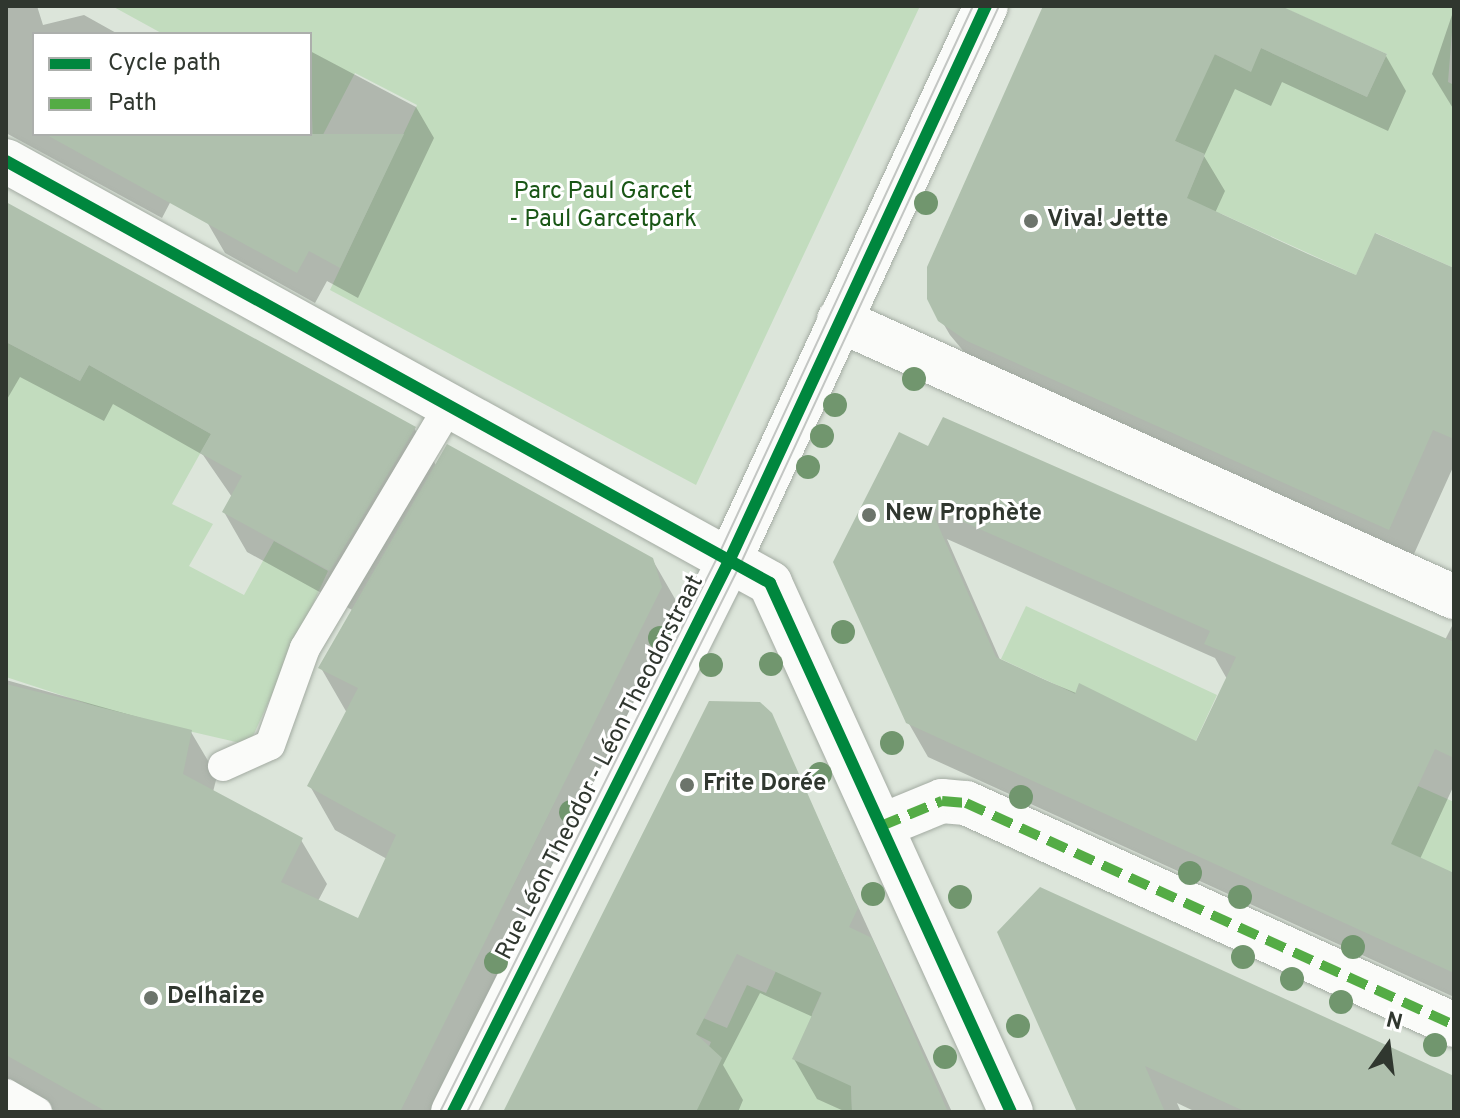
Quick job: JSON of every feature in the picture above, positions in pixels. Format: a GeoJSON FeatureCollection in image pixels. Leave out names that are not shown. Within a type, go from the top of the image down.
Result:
{"type":"FeatureCollection","features":[{"type":"Feature","properties":{"kind":"street","name":"Rue Léon Theodor - Léon Theodorstraat"},"geometry":{"type":"LineString","coordinates":[[453,1112],[730,559],[986,6]]}},
{"type":"Feature","properties":{"kind":"street"},"geometry":{"type":"LineString","coordinates":[[6,161],[448,408],[770,583],[1011,1112]]}},
{"type":"Feature","properties":{"kind":"street"},"geometry":{"type":"LineString","coordinates":[[839,320],[1454,597]]}},
{"type":"Feature","properties":{"kind":"street"},"geometry":{"type":"LineString","coordinates":[[881,826],[942,801],[966,803],[1454,1025]]}},
{"type":"Feature","properties":{"kind":"lane"},"geometry":{"type":"LineString","coordinates":[[223,766],[270,745],[305,648],[448,408]]}},
{"type":"Feature","properties":{"kind":"lane"},"geometry":{"type":"LineString","coordinates":[[6,1094],[37,1112]]}},
{"type":"Feature","properties":{"kind":"green space","name":"Parc Paul Garcet - Paul Garcetpark"},"geometry":{"type":"Polygon","coordinates":[[[112,6],[920,6],[696,485],[330,290],[417,105],[355,73],[313,154],[312,32],[159,32],[112,6]]]}},
{"type":"Feature","properties":{"kind":"green space"},"geometry":{"type":"Polygon","coordinates":[[[1280,6],[1454,6],[1448,82],[1454,85],[1454,268],[1376,233],[1356,275],[1222,214],[1130,190],[1187,197],[1205,155],[1175,141],[1174,35],[1250,71],[1261,48],[1367,97],[1387,54],[1280,6]]]}},
{"type":"Feature","properties":{"kind":"green space"},"geometry":{"type":"Polygon","coordinates":[[[6,342],[80,381],[89,365],[211,434],[172,504],[213,524],[189,566],[244,595],[274,541],[328,571],[249,745],[128,717],[6,677],[6,342]]]}},
{"type":"Feature","properties":{"kind":"green space"},"geometry":{"type":"Polygon","coordinates":[[[1026,606],[1217,695],[1192,749],[1151,719],[1146,727],[1001,659],[1026,606]]]}},
{"type":"Feature","properties":{"kind":"green space"},"geometry":{"type":"Polygon","coordinates":[[[1418,786],[1454,802],[1454,873],[1384,855],[1418,786]]]}},
{"type":"Feature","properties":{"kind":"green space"},"geometry":{"type":"Polygon","coordinates":[[[786,949],[824,987],[812,1014],[851,1086],[852,1112],[681,1112],[711,1042],[689,1031],[696,1015],[727,1028],[747,985],[766,993],[786,949]]]}},
{"type":"Feature","properties":{"kind":"building"},"geometry":{"type":"Polygon","coordinates":[[[1043,6],[1281,6],[1387,54],[1367,97],[1261,48],[1251,72],[1215,54],[1175,141],[1205,154],[1187,198],[1308,254],[1356,275],[1375,233],[1454,268],[1454,439],[1433,430],[1389,530],[967,341],[938,321],[927,299],[927,267],[1043,6]]]}},
{"type":"Feature","properties":{"kind":"building"},"geometry":{"type":"Polygon","coordinates":[[[404,134],[340,268],[309,251],[297,273],[49,136],[404,134]]]}},
{"type":"Feature","properties":{"kind":"building"},"geometry":{"type":"Polygon","coordinates":[[[6,202],[416,427],[330,571],[222,512],[242,476],[200,453],[211,434],[89,365],[80,381],[6,342],[6,202]]]}},
{"type":"Feature","properties":{"kind":"building"},"geometry":{"type":"Polygon","coordinates":[[[943,417],[1454,642],[1454,758],[1435,749],[1391,844],[1454,873],[1454,973],[906,723],[833,562],[899,432],[928,446],[943,417]],[[930,507],[996,657],[1075,694],[1079,683],[1196,741],[1236,657],[1204,644],[1210,631],[930,507]]]}},
{"type":"Feature","properties":{"kind":"building"},"geometry":{"type":"Polygon","coordinates":[[[447,444],[653,558],[662,587],[400,1112],[107,1112],[6,1055],[6,684],[192,730],[183,774],[303,838],[281,882],[358,918],[396,835],[307,786],[358,688],[318,668],[447,444]]]}},
{"type":"Feature","properties":{"kind":"building"},"geometry":{"type":"Polygon","coordinates":[[[709,701],[760,702],[772,713],[858,908],[849,927],[872,938],[948,1112],[852,1112],[851,1086],[792,1059],[822,993],[737,954],[696,1034],[722,1058],[696,1112],[503,1112],[709,701]]]}},
{"type":"Feature","properties":{"kind":"building"},"geometry":{"type":"Polygon","coordinates":[[[1040,887],[1454,1076],[1454,1112],[1246,1112],[1145,1066],[1165,1112],[1077,1112],[997,932],[1040,887]]]}},
{"type":"Feature","properties":{"kind":"tram line"},"geometry":{"type":"LineString","coordinates":[[440,1112],[720,552],[973,6]]}},
{"type":"Feature","properties":{"kind":"tram line"},"geometry":{"type":"LineString","coordinates":[[467,1112],[740,565],[999,6]]}},
{"type":"Feature","properties":{"kind":"marked path"},"geometry":{"type":"LineString","coordinates":[[881,826],[942,801],[966,803],[1454,1025]]}},
{"type":"Feature","properties":{"kind":"cycle path"},"geometry":{"type":"LineString","coordinates":[[453,1112],[730,559],[986,6]]}},
{"type":"Feature","properties":{"kind":"cycle path"},"geometry":{"type":"LineString","coordinates":[[6,161],[770,583],[1011,1112]]}},
{"type":"Feature","properties":{"kind":"place","name":"Viva! Jette"},"geometry":{"type":"Point","coordinates":[1031,221]}},
{"type":"Feature","properties":{"kind":"place","name":"New Prophète"},"geometry":{"type":"Point","coordinates":[869,515]}},
{"type":"Feature","properties":{"kind":"place","name":"Frite Dorée"},"geometry":{"type":"Point","coordinates":[687,785]}},
{"type":"Feature","properties":{"kind":"place","name":"Delhaize"},"geometry":{"type":"Point","coordinates":[151,998]}}]}
